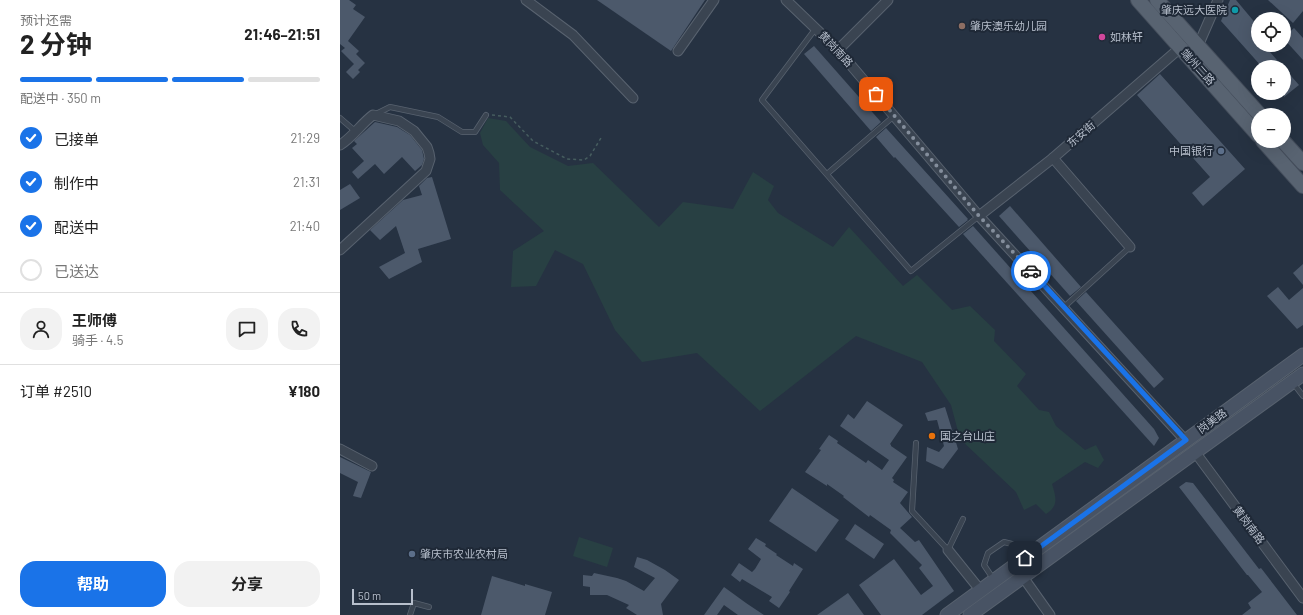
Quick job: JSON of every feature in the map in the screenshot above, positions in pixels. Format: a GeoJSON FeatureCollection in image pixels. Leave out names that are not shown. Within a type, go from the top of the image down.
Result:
{"type":"FeatureCollection","features":[{"type":"Feature","properties":{"kind":"main road","name":"端州二路"},"geometry":{"type":"LineString","coordinates":[[1138,0],[1251,127]]}},
{"type":"Feature","properties":{"kind":"main road","name":"端州二路"},"geometry":{"type":"LineString","coordinates":[[1157,0],[1254,108]]}},
{"type":"Feature","properties":{"kind":"main road"},"geometry":{"type":"LineString","coordinates":[[1269,148],[1303,186]]}},
{"type":"Feature","properties":{"kind":"main road"},"geometry":{"type":"LineString","coordinates":[[1275,154],[1280,148]]}},
{"type":"Feature","properties":{"kind":"main road"},"geometry":{"type":"LineString","coordinates":[[1289,148],[1303,163]]}},
{"type":"Feature","properties":{"kind":"main road","name":"岗美路"},"geometry":{"type":"LineString","coordinates":[[947,615],[1303,355]]}},
{"type":"Feature","properties":{"kind":"main road","name":"岗美路"},"geometry":{"type":"LineString","coordinates":[[970,615],[1303,374]]}},
{"type":"Feature","properties":{"kind":"street"},"geometry":{"type":"LineString","coordinates":[[526,0],[573,36],[633,98]]}},
{"type":"Feature","properties":{"kind":"street"},"geometry":{"type":"LineString","coordinates":[[678,51],[714,0]]}},
{"type":"Feature","properties":{"kind":"street","name":"黄岗南路"},"geometry":{"type":"LineString","coordinates":[[786,0],[838,50],[979,216],[1186,440]]}},
{"type":"Feature","properties":{"kind":"street"},"geometry":{"type":"LineString","coordinates":[[838,50],[888,0]]}},
{"type":"Feature","properties":{"kind":"street"},"geometry":{"type":"LineString","coordinates":[[1198,46],[1218,0]]}},
{"type":"Feature","properties":{"kind":"street","name":"东安街"},"geometry":{"type":"LineString","coordinates":[[979,216],[1053,158],[1180,48]]}},
{"type":"Feature","properties":{"kind":"street"},"geometry":{"type":"LineString","coordinates":[[340,145],[344,143],[364,122],[373,115],[399,121],[414,131],[426,147],[430,159],[426,171],[340,250]]}},
{"type":"Feature","properties":{"kind":"street"},"geometry":{"type":"LineString","coordinates":[[1053,158],[1130,247]]}},
{"type":"Feature","properties":{"kind":"street"},"geometry":{"type":"LineString","coordinates":[[340,449],[372,466]]}},
{"type":"Feature","properties":{"kind":"street","name":"黄岗南路"},"geometry":{"type":"LineString","coordinates":[[1195,452],[1303,598]]}},
{"type":"Feature","properties":{"kind":"street"},"geometry":{"type":"LineString","coordinates":[[948,550],[981,591]]}},
{"type":"Feature","properties":{"kind":"street"},"geometry":{"type":"LineString","coordinates":[[1023,577],[1050,615]]}},
{"type":"Feature","properties":{"kind":"lane"},"geometry":{"type":"LineString","coordinates":[[816,28],[762,100],[826,174],[911,271],[979,216]]}},
{"type":"Feature","properties":{"kind":"lane"},"geometry":{"type":"LineString","coordinates":[[373,115],[390,107],[438,117],[462,132],[475,132],[486,115]]}},
{"type":"Feature","properties":{"kind":"lane"},"geometry":{"type":"LineString","coordinates":[[826,174],[894,116]]}},
{"type":"Feature","properties":{"kind":"lane"},"geometry":{"type":"LineString","coordinates":[[340,118],[355,131]]}},
{"type":"Feature","properties":{"kind":"lane"},"geometry":{"type":"LineString","coordinates":[[1064,307],[1130,247]]}},
{"type":"Feature","properties":{"kind":"lane"},"geometry":{"type":"LineString","coordinates":[[1292,382],[1303,396]]}},
{"type":"Feature","properties":{"kind":"lane"},"geometry":{"type":"LineString","coordinates":[[916,443],[912,511],[948,550],[963,519]]}},
{"type":"Feature","properties":{"kind":"lane"},"geometry":{"type":"LineString","coordinates":[[994,581],[984,565],[988,553],[1004,542],[1012,544],[1025,558]]}},
{"type":"Feature","properties":{"kind":"lane"},"geometry":{"type":"LineString","coordinates":[[410,615],[414,603],[429,607]]}},
{"type":"Feature","properties":{"kind":"path"},"geometry":{"type":"LineString","coordinates":[[486,115],[510,117],[533,141],[567,159],[584,160],[590,156],[601,138]]}},
{"type":"Feature","properties":{"kind":"green space"},"geometry":{"type":"Polygon","coordinates":[[[488,118],[506,121],[530,147],[568,166],[593,163],[659,227],[683,202],[733,209],[753,172],[774,186],[768,200],[778,213],[833,247],[849,227],[903,286],[917,275],[952,310],[970,306],[995,330],[994,341],[1026,374],[1017,386],[1039,410],[1049,412],[1056,426],[1085,450],[1096,445],[1104,460],[1098,468],[1085,462],[1052,484],[1055,504],[1046,514],[1036,504],[1024,510],[1016,492],[960,439],[951,405],[922,362],[856,336],[760,411],[697,353],[642,362],[615,330],[583,264],[555,250],[536,286],[511,287],[513,251],[544,231],[500,190],[499,163],[483,145],[480,133],[488,118]]]}},
{"type":"Feature","properties":{"kind":"green space"},"geometry":{"type":"Polygon","coordinates":[[[579,537],[613,548],[607,567],[573,556],[579,537]]]}},
{"type":"Feature","properties":{"kind":"building"},"geometry":{"type":"Polygon","coordinates":[[[340,0],[349,0],[356,5],[353,9],[365,17],[348,41],[359,51],[356,54],[365,63],[358,70],[360,72],[353,79],[346,72],[354,64],[341,51],[345,48],[340,44],[340,0]]]}},
{"type":"Feature","properties":{"kind":"building"},"geometry":{"type":"Polygon","coordinates":[[[597,0],[705,0],[671,51],[597,0]]]}},
{"type":"Feature","properties":{"kind":"building","name":"肇庆远大医院"},"geometry":{"type":"Polygon","coordinates":[[[1230,0],[1236,0],[1251,18],[1251,52],[1270,52],[1277,60],[1256,60],[1221,21],[1230,0]]]}},
{"type":"Feature","properties":{"kind":"building"},"geometry":{"type":"Polygon","coordinates":[[[1268,0],[1303,0],[1303,11],[1293,23],[1291,21],[1291,12],[1281,12],[1268,0]]]}},
{"type":"Feature","properties":{"kind":"building"},"geometry":{"type":"Polygon","coordinates":[[[1294,28],[1303,38],[1303,60],[1291,47],[1291,31],[1294,28]]]}},
{"type":"Feature","properties":{"kind":"building"},"geometry":{"type":"Polygon","coordinates":[[[814,46],[881,122],[871,131],[804,54],[814,46]]]}},
{"type":"Feature","properties":{"kind":"building"},"geometry":{"type":"Polygon","coordinates":[[[1160,74],[1245,169],[1203,206],[1192,193],[1210,177],[1137,95],[1160,74]]]}},
{"type":"Feature","properties":{"kind":"building"},"geometry":{"type":"Polygon","coordinates":[[[1291,76],[1299,85],[1291,91],[1291,76]]]}},
{"type":"Feature","properties":{"kind":"building"},"geometry":{"type":"Polygon","coordinates":[[[375,122],[397,127],[410,135],[422,150],[424,159],[422,165],[415,171],[402,157],[384,174],[375,164],[358,179],[352,172],[364,161],[352,148],[357,144],[354,141],[375,122]]]}},
{"type":"Feature","properties":{"kind":"building"},"geometry":{"type":"Polygon","coordinates":[[[886,128],[968,220],[959,227],[895,157],[894,158],[876,137],[886,128]]]}},
{"type":"Feature","properties":{"kind":"building"},"geometry":{"type":"Polygon","coordinates":[[[432,177],[451,239],[418,249],[422,262],[389,279],[379,267],[405,253],[396,226],[380,240],[370,230],[403,200],[422,195],[419,186],[427,178],[432,177]]]}},
{"type":"Feature","properties":{"kind":"building"},"geometry":{"type":"Polygon","coordinates":[[[350,184],[360,198],[340,210],[340,190],[350,184]]]}},
{"type":"Feature","properties":{"kind":"building"},"geometry":{"type":"Polygon","coordinates":[[[1010,206],[1081,287],[1070,296],[999,216],[1010,206]]]}},
{"type":"Feature","properties":{"kind":"building"},"geometry":{"type":"Polygon","coordinates":[[[973,226],[1154,429],[1159,438],[1154,446],[963,234],[973,226]]]}},
{"type":"Feature","properties":{"kind":"building"},"geometry":{"type":"Polygon","coordinates":[[[1303,264],[1303,285],[1293,273],[1303,264]]]}},
{"type":"Feature","properties":{"kind":"building"},"geometry":{"type":"Polygon","coordinates":[[[1278,287],[1289,300],[1303,288],[1303,325],[1297,329],[1267,296],[1278,287]]]}},
{"type":"Feature","properties":{"kind":"building"},"geometry":{"type":"Polygon","coordinates":[[[1086,292],[1164,379],[1154,388],[1076,301],[1086,292]]]}},
{"type":"Feature","properties":{"kind":"building"},"geometry":{"type":"Polygon","coordinates":[[[867,401],[903,425],[890,444],[907,457],[892,478],[894,480],[893,482],[908,492],[900,503],[912,517],[900,528],[915,542],[919,540],[954,591],[922,615],[881,615],[859,585],[894,559],[921,595],[933,586],[919,568],[922,565],[890,533],[891,530],[870,515],[869,517],[827,484],[827,486],[805,472],[821,450],[819,449],[829,435],[838,441],[837,443],[866,463],[868,460],[882,470],[889,460],[840,426],[848,414],[854,419],[867,401]]]}},
{"type":"Feature","properties":{"kind":"building"},"geometry":{"type":"Polygon","coordinates":[[[945,407],[958,449],[943,469],[926,461],[927,447],[939,452],[944,446],[937,420],[928,421],[925,413],[945,407]]]}},
{"type":"Feature","properties":{"kind":"building"},"geometry":{"type":"Polygon","coordinates":[[[340,457],[371,472],[361,498],[353,496],[358,482],[340,473],[340,457]]]}},
{"type":"Feature","properties":{"kind":"building"},"geometry":{"type":"Polygon","coordinates":[[[1186,482],[1193,483],[1259,569],[1261,568],[1297,615],[1242,615],[1251,608],[1248,603],[1262,592],[1247,575],[1179,487],[1186,482]]]}},
{"type":"Feature","properties":{"kind":"building"},"geometry":{"type":"Polygon","coordinates":[[[792,488],[839,520],[816,552],[769,521],[792,488]]]}},
{"type":"Feature","properties":{"kind":"building"},"geometry":{"type":"Polygon","coordinates":[[[855,524],[884,544],[874,559],[845,539],[855,524]]]}},
{"type":"Feature","properties":{"kind":"building"},"geometry":{"type":"Polygon","coordinates":[[[756,538],[766,544],[765,546],[777,554],[776,555],[793,566],[794,563],[803,569],[779,608],[769,601],[772,597],[742,579],[740,582],[731,575],[739,563],[752,572],[755,569],[761,559],[748,549],[756,538]]]}},
{"type":"Feature","properties":{"kind":"building"},"geometry":{"type":"Polygon","coordinates":[[[637,557],[647,560],[679,580],[661,604],[663,615],[637,615],[626,608],[629,605],[607,595],[590,595],[590,587],[583,586],[583,575],[592,576],[594,573],[626,581],[644,591],[655,578],[634,567],[637,557]]]}},
{"type":"Feature","properties":{"kind":"building"},"geometry":{"type":"Polygon","coordinates":[[[492,576],[552,592],[545,615],[481,615],[492,576]]]}},
{"type":"Feature","properties":{"kind":"building"},"geometry":{"type":"Polygon","coordinates":[[[724,587],[764,615],[738,615],[724,605],[717,615],[704,615],[724,587]]]}},
{"type":"Feature","properties":{"kind":"building"},"geometry":{"type":"Polygon","coordinates":[[[848,593],[864,615],[817,615],[848,593]]]}},
{"type":"Feature","properties":{"kind":"way so far"},"geometry":{"type":"LineString","coordinates":[[876,94],[979,216],[1031,271]]}},
{"type":"Feature","properties":{"kind":"place","name":"肇庆远大医院"},"geometry":{"type":"Point","coordinates":[1235,10]}},
{"type":"Feature","properties":{"kind":"place","name":"肇庆澳乐幼儿园"},"geometry":{"type":"Point","coordinates":[962,26]}},
{"type":"Feature","properties":{"kind":"place","name":"如林轩"},"geometry":{"type":"Point","coordinates":[1102,37]}},
{"type":"Feature","properties":{"kind":"place","name":"中国银行"},"geometry":{"type":"Point","coordinates":[1221,151]}},
{"type":"Feature","properties":{"kind":"place","name":"国之台山庄"},"geometry":{"type":"Point","coordinates":[932,436]}},
{"type":"Feature","properties":{"kind":"place","name":"肇庆市农业农村局"},"geometry":{"type":"Point","coordinates":[412,554]}},
{"type":"Feature","properties":{"kind":"route"},"geometry":{"type":"LineString","coordinates":[[1025,558],[1186,440],[1031,271]]}}]}
